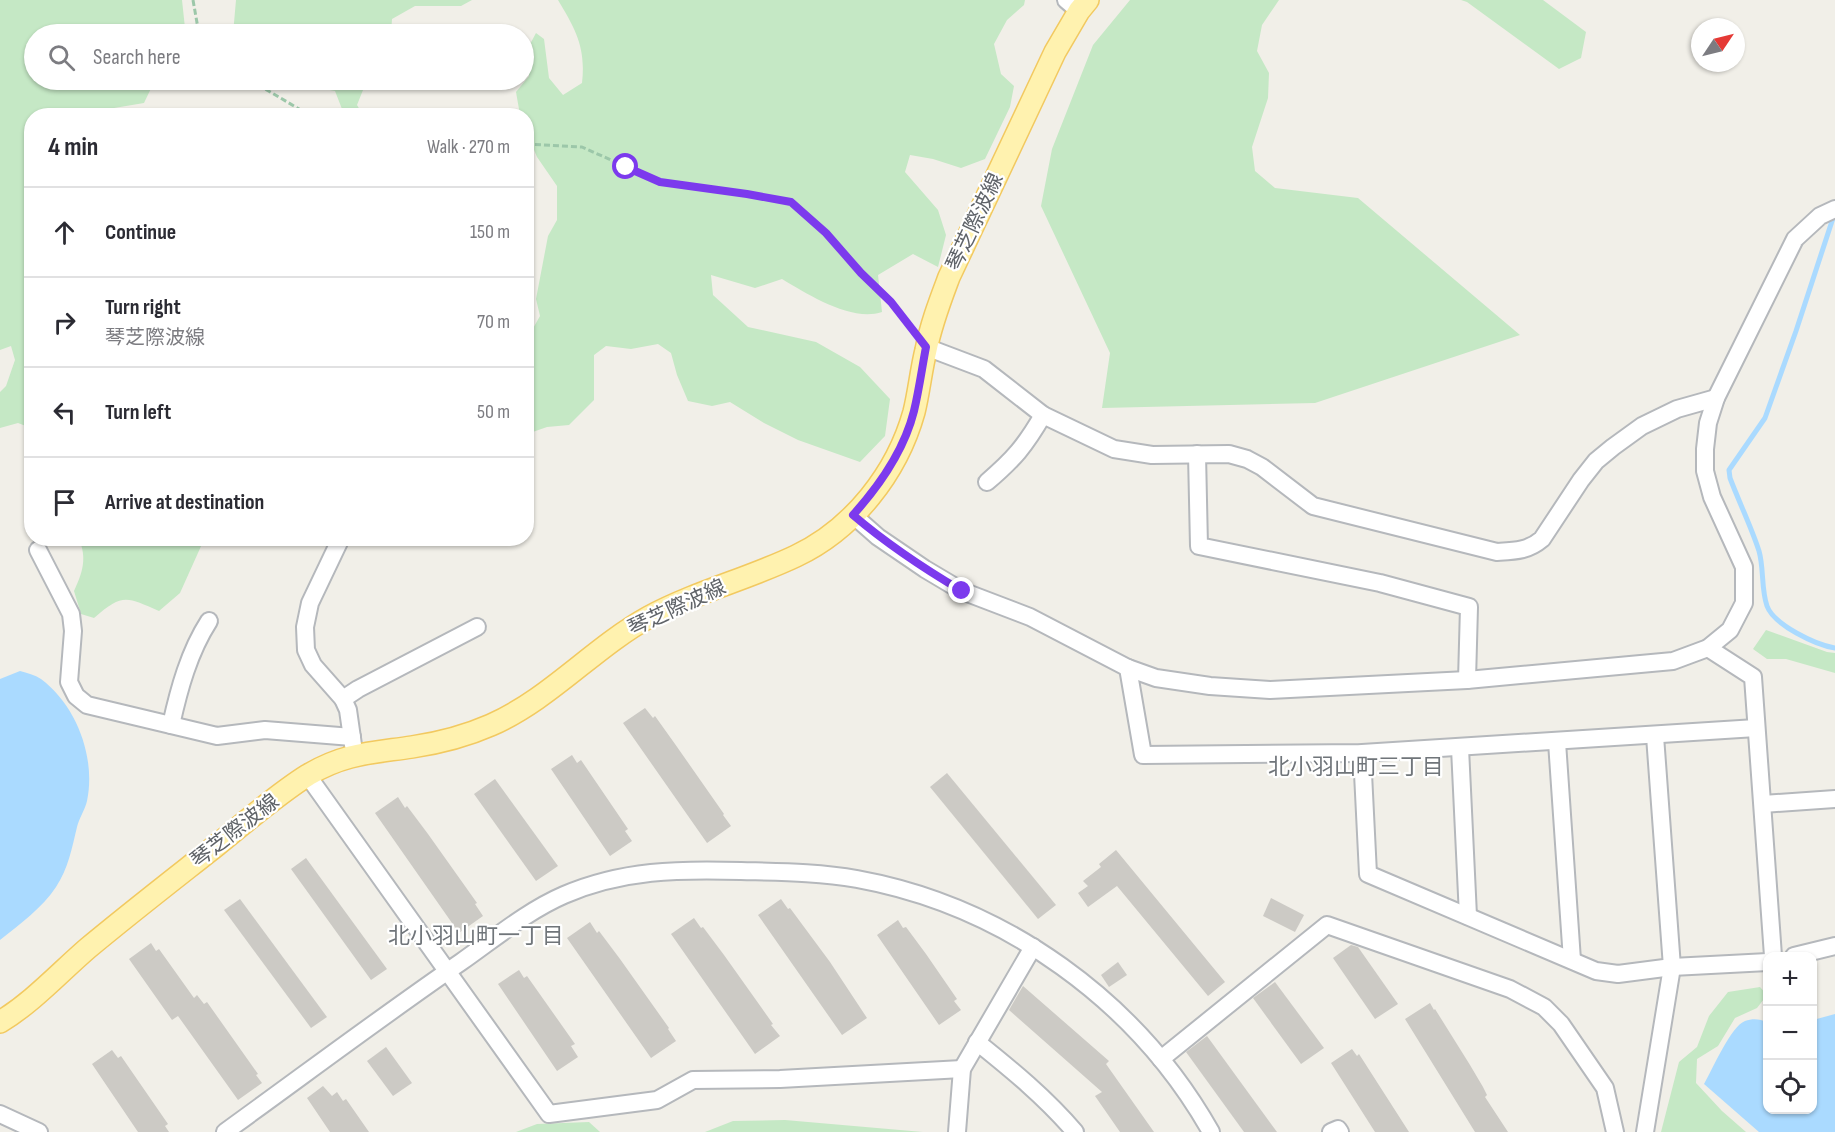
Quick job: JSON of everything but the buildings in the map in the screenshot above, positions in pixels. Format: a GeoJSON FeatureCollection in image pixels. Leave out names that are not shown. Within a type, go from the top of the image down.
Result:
{"type":"FeatureCollection","features":[{"type":"Feature","properties":{"kind":"main road","name":"琴芝際波線"},"geometry":{"type":"LineString","coordinates":[[0,1022],[34,996],[113,927],[275,799],[330,764],[353,746],[441,742],[509,717],[546,692],[614,638],[681,601],[799,555],[853,515],[885,475],[904,439],[914,412],[934,315],[949,277],[1078,4]]}},
{"type":"Feature","properties":{"kind":"street"},"geometry":{"type":"LineString","coordinates":[[853,515],[878,537],[962,591],[1030,617],[1128,668],[1156,678],[1193,684],[1270,690],[1467,681],[1673,661],[1708,648],[1730,630],[1744,603],[1744,567],[1712,497],[1705,471],[1708,423],[1716,398],[1795,239],[1820,216],[1835,209]]}},
{"type":"Feature","properties":{"kind":"street"},"geometry":{"type":"LineString","coordinates":[[926,347],[984,369],[1043,415],[1114,449],[1152,455],[1229,454],[1247,459],[1262,468],[1313,507],[1489,550],[1515,552],[1533,547],[1542,539],[1581,480],[1596,461],[1613,447],[1642,426],[1677,409],[1716,398]]}},
{"type":"Feature","properties":{"kind":"street"},"geometry":{"type":"LineString","coordinates":[[987,482],[1021,450],[1043,415]]}},
{"type":"Feature","properties":{"kind":"street"},"geometry":{"type":"LineString","coordinates":[[1197,454],[1199,546],[1380,583],[1469,607],[1467,681]]}},
{"type":"Feature","properties":{"kind":"street"},"geometry":{"type":"LineString","coordinates":[[38,550],[71,614],[73,631],[69,682],[76,696],[87,705],[218,736],[265,730],[353,746],[348,710],[343,699],[313,665],[306,650],[305,627],[310,603],[337,546]]}},
{"type":"Feature","properties":{"kind":"street"},"geometry":{"type":"LineString","coordinates":[[171,725],[196,642],[209,621]]}},
{"type":"Feature","properties":{"kind":"street"},"geometry":{"type":"LineString","coordinates":[[343,699],[477,627]]}},
{"type":"Feature","properties":{"kind":"street"},"geometry":{"type":"LineString","coordinates":[[1708,648],[1753,677],[1773,952]]}},
{"type":"Feature","properties":{"kind":"street"},"geometry":{"type":"LineString","coordinates":[[1128,668],[1143,756],[1362,753],[1756,728]]}},
{"type":"Feature","properties":{"kind":"street"},"geometry":{"type":"LineString","coordinates":[[1645,1132],[1672,967],[1655,735]]}},
{"type":"Feature","properties":{"kind":"street"},"geometry":{"type":"LineString","coordinates":[[1557,742],[1572,960]]}},
{"type":"Feature","properties":{"kind":"street"},"geometry":{"type":"LineString","coordinates":[[1460,748],[1468,916]]}},
{"type":"Feature","properties":{"kind":"street"},"geometry":{"type":"LineString","coordinates":[[1362,753],[1368,874],[1596,971],[1618,974],[1672,967],[1763,962]]}},
{"type":"Feature","properties":{"kind":"street"},"geometry":{"type":"LineString","coordinates":[[308,776],[549,1113],[657,1100],[693,1080],[803,1078],[962,1069]]}},
{"type":"Feature","properties":{"kind":"street"},"geometry":{"type":"LineString","coordinates":[[1763,804],[1835,799]]}},
{"type":"Feature","properties":{"kind":"street"},"geometry":{"type":"LineString","coordinates":[[225,1132],[537,909],[563,895],[596,883],[680,869],[826,875],[866,881],[931,898],[982,919],[1034,947],[1078,977],[1123,1016],[1161,1059],[1200,1112],[1210,1132]]}},
{"type":"Feature","properties":{"kind":"street"},"geometry":{"type":"LineString","coordinates":[[1161,1059],[1327,925],[1510,989],[1544,1007],[1561,1024],[1605,1088],[1615,1132]]}},
{"type":"Feature","properties":{"kind":"street"},"geometry":{"type":"LineString","coordinates":[[1813,952],[1835,946]]}},
{"type":"Feature","properties":{"kind":"street"},"geometry":{"type":"LineString","coordinates":[[957,1132],[962,1069],[1034,947]]}},
{"type":"Feature","properties":{"kind":"street"},"geometry":{"type":"LineString","coordinates":[[977,1041],[1031,1086],[1075,1132]]}},
{"type":"Feature","properties":{"kind":"street"},"geometry":{"type":"LineString","coordinates":[[0,1114],[36,1131]]}},
{"type":"Feature","properties":{"kind":"street"},"geometry":{"type":"LineString","coordinates":[[1331,1132],[1338,1129],[1340,1132]]}},
{"type":"Feature","properties":{"kind":"path"},"geometry":{"type":"LineString","coordinates":[[192,0],[197,24]]}},
{"type":"Feature","properties":{"kind":"path"},"geometry":{"type":"LineString","coordinates":[[267,90],[297,108]]}},
{"type":"Feature","properties":{"kind":"path"},"geometry":{"type":"LineString","coordinates":[[534,144],[582,147],[660,182],[791,202],[826,233],[861,273],[891,302],[926,347]]}},
{"type":"Feature","properties":{"kind":"green space"},"geometry":{"type":"Polygon","coordinates":[[[0,0],[182,0],[185,24],[24,24],[24,90],[150,90],[144,103],[114,108],[24,108],[24,425],[18,423],[0,428],[0,392],[6,386],[15,360],[11,346],[0,350],[0,0]]]}},
{"type":"Feature","properties":{"kind":"green space"},"geometry":{"type":"Polygon","coordinates":[[[236,0],[472,0],[461,6],[415,6],[392,19],[392,24],[234,24],[236,0]]]}},
{"type":"Feature","properties":{"kind":"green space"},"geometry":{"type":"Polygon","coordinates":[[[558,0],[1025,0],[1024,5],[1007,20],[994,44],[1001,74],[1014,86],[1010,107],[985,159],[961,168],[933,159],[910,155],[905,172],[938,210],[946,235],[938,267],[913,254],[878,275],[882,312],[870,314],[857,313],[830,305],[782,279],[755,288],[711,275],[713,295],[748,327],[816,342],[860,367],[890,399],[885,436],[860,462],[798,440],[730,402],[712,406],[688,401],[671,353],[658,344],[631,349],[606,346],[594,355],[594,400],[569,425],[547,427],[534,432],[534,327],[540,316],[536,299],[548,236],[557,220],[557,186],[534,150],[534,108],[519,108],[516,92],[518,90],[534,90],[534,37],[536,33],[544,39],[549,78],[563,95],[582,83],[581,49],[570,21],[558,0]]]}},
{"type":"Feature","properties":{"kind":"green space"},"geometry":{"type":"Polygon","coordinates":[[[1130,0],[1279,0],[1262,25],[1257,51],[1269,73],[1268,98],[1252,147],[1255,171],[1275,188],[1358,198],[1520,335],[1315,403],[1102,408],[1110,353],[1041,206],[1052,149],[1093,45],[1130,0]]]}},
{"type":"Feature","properties":{"kind":"green space"},"geometry":{"type":"Polygon","coordinates":[[[1461,0],[1543,0],[1586,32],[1581,58],[1559,69],[1467,2],[1461,0]]]}},
{"type":"Feature","properties":{"kind":"green space"},"geometry":{"type":"Polygon","coordinates":[[[330,90],[363,90],[357,105],[359,108],[342,108],[335,91],[330,90]]]}},
{"type":"Feature","properties":{"kind":"green space"},"geometry":{"type":"Polygon","coordinates":[[[81,546],[201,546],[180,593],[159,611],[132,600],[125,600],[112,604],[94,618],[81,614],[74,591],[83,565],[81,546]]]}},
{"type":"Feature","properties":{"kind":"green space"},"geometry":{"type":"Polygon","coordinates":[[[1766,630],[1835,653],[1835,673],[1786,659],[1767,659],[1753,649],[1766,630]]]}},
{"type":"Feature","properties":{"kind":"green space"},"geometry":{"type":"Polygon","coordinates":[[[1760,987],[1763,990],[1763,1000],[1757,1008],[1735,1018],[1718,1046],[1697,1059],[1696,1083],[1746,1132],[1661,1132],[1679,1062],[1697,1047],[1709,1016],[1728,992],[1760,987]]]}},
{"type":"Feature","properties":{"kind":"green space"},"geometry":{"type":"Polygon","coordinates":[[[785,1120],[923,1132],[705,1132],[733,1121],[785,1120]]]}},
{"type":"Feature","properties":{"kind":"green space"},"geometry":{"type":"Polygon","coordinates":[[[589,1122],[600,1132],[516,1132],[537,1124],[589,1122]]]}},
{"type":"Feature","properties":{"kind":"water"},"geometry":{"type":"Polygon","coordinates":[[[20,671],[41,679],[65,703],[81,734],[86,751],[89,785],[86,804],[60,880],[37,909],[0,940],[0,679],[20,671]]]}},
{"type":"Feature","properties":{"kind":"water"},"geometry":{"type":"Polygon","coordinates":[[[1835,1014],[1835,1132],[1759,1132],[1704,1084],[1734,1031],[1745,1021],[1762,1020],[1763,1114],[1817,1114],[1817,1019],[1835,1014]]]}},
{"type":"Feature","properties":{"kind":"waterway"},"geometry":{"type":"LineString","coordinates":[[1834,215],[1765,418],[1729,470],[1730,478],[1759,551],[1765,599],[1771,613],[1796,633],[1835,648]]}},
{"type":"Feature","properties":{"kind":"district","name":"北小羽山町三丁目"},"geometry":{"type":"Point","coordinates":[1356,767]}},
{"type":"Feature","properties":{"kind":"district","name":"北小羽山町一丁目"},"geometry":{"type":"Point","coordinates":[476,936]}},
{"type":"Feature","properties":{"kind":"route"},"geometry":{"type":"LineString","coordinates":[[626,167],[660,182],[791,202],[826,233],[861,273],[891,302],[926,347],[914,412],[904,439],[891,466],[853,515],[878,537],[962,591]]}}]}
